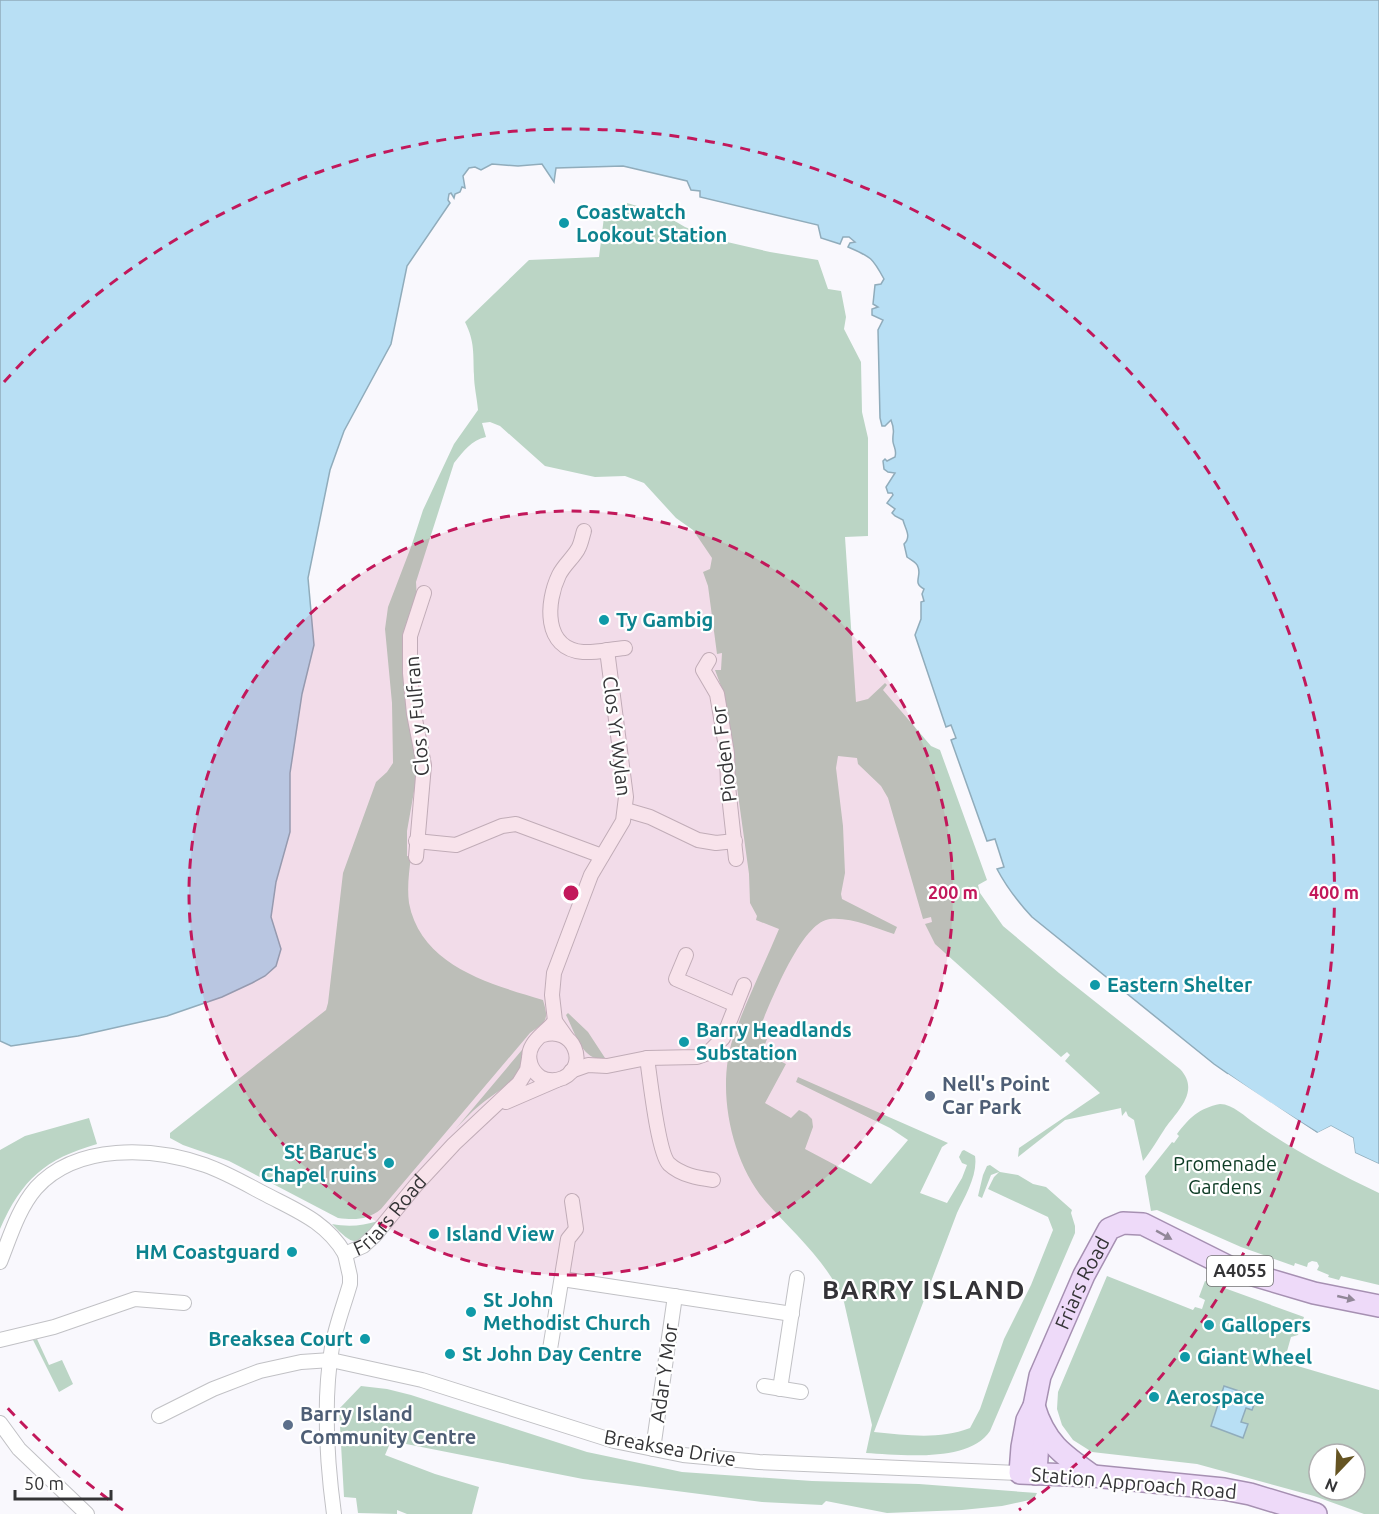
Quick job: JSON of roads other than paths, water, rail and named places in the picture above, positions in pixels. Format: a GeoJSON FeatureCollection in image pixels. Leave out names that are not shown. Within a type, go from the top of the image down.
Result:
{"type":"FeatureCollection","features":[{"type":"Feature","properties":{"kind":"main road","name":"Friars Road"},"geometry":{"type":"LineString","coordinates":[[1028,1474],[1022,1447],[1025,1429],[1036,1414],[1040,1376],[1084,1275],[1109,1229],[1124,1223],[1143,1224],[1233,1269],[1314,1293],[1379,1306]]}},
{"type":"Feature","properties":{"kind":"main road"},"geometry":{"type":"LineString","coordinates":[[1036,1414],[1050,1442],[1093,1476]]}},
{"type":"Feature","properties":{"kind":"main road","name":"Station Approach Road"},"geometry":{"type":"LineString","coordinates":[[1028,1474],[1093,1476],[1224,1489],[1250,1494],[1316,1514]]}},
{"type":"Feature","properties":{"kind":"street","name":"Clos Yr Wylan"},"geometry":{"type":"LineString","coordinates":[[584,531],[578,550],[559,575],[549,612],[551,629],[558,640],[569,648],[583,652],[625,648]]}},
{"type":"Feature","properties":{"kind":"street","name":"Clos y Fulfran"},"geometry":{"type":"LineString","coordinates":[[416,857],[424,765],[414,714],[410,673],[410,636],[424,593]]}},
{"type":"Feature","properties":{"kind":"street","name":"Clos Yr Wylan"},"geometry":{"type":"LineString","coordinates":[[555,1021],[552,995],[554,973],[591,875],[623,821],[626,810],[627,797],[607,650]]}},
{"type":"Feature","properties":{"kind":"street","name":"Pioden For"},"geometry":{"type":"LineString","coordinates":[[701,667],[717,694],[727,753],[736,860]]}},
{"type":"Feature","properties":{"kind":"street"},"geometry":{"type":"LineString","coordinates":[[626,810],[650,817],[698,840],[716,843],[735,841]]}},
{"type":"Feature","properties":{"kind":"street"},"geometry":{"type":"LineString","coordinates":[[416,841],[456,845],[502,826],[516,824],[602,856]]}},
{"type":"Feature","properties":{"kind":"street"},"geometry":{"type":"LineString","coordinates":[[686,956],[676,979],[736,1005]]}},
{"type":"Feature","properties":{"kind":"street"},"geometry":{"type":"LineString","coordinates":[[571,1071],[575,1065],[575,1048],[555,1021],[533,1044],[529,1058],[532,1069],[541,1077],[552,1080],[558,1080],[571,1071],[588,1065],[607,1066],[647,1058],[697,1057],[708,1053],[723,1038],[744,985]]}},
{"type":"Feature","properties":{"kind":"street"},"geometry":{"type":"LineString","coordinates":[[543,1035],[558,1034],[567,1038]]}},
{"type":"Feature","properties":{"kind":"street"},"geometry":{"type":"LineString","coordinates":[[576,1054],[588,1065]]}},
{"type":"Feature","properties":{"kind":"street","name":"Friars Road"},"geometry":{"type":"LineString","coordinates":[[334,1514],[330,1485],[328,1402],[335,1335],[350,1284],[345,1254],[363,1246],[375,1235],[429,1170],[466,1131],[522,1080],[529,1058]]}},
{"type":"Feature","properties":{"kind":"street"},"geometry":{"type":"LineString","coordinates":[[647,1058],[659,1133],[666,1160],[676,1169],[693,1177],[713,1180]]}},
{"type":"Feature","properties":{"kind":"street","name":"Friars Road"},"geometry":{"type":"LineString","coordinates":[[488,1112],[507,1101],[558,1080]]}},
{"type":"Feature","properties":{"kind":"street"},"geometry":{"type":"LineString","coordinates":[[0,1262],[24,1205],[43,1182],[79,1161],[100,1155],[122,1153],[174,1156],[224,1173],[321,1225],[338,1240],[345,1254]]}},
{"type":"Feature","properties":{"kind":"street"},"geometry":{"type":"LineString","coordinates":[[550,1349],[568,1239],[576,1229],[572,1201]]}},
{"type":"Feature","properties":{"kind":"street"},"geometry":{"type":"LineString","coordinates":[[780,1389],[797,1278]]}},
{"type":"Feature","properties":{"kind":"street"},"geometry":{"type":"LineString","coordinates":[[562,1279],[792,1314]]}},
{"type":"Feature","properties":{"kind":"street","name":"Adar Y Mor"},"geometry":{"type":"LineString","coordinates":[[653,1449],[675,1296]]}},
{"type":"Feature","properties":{"kind":"street"},"geometry":{"type":"LineString","coordinates":[[0,1340],[54,1327],[135,1299],[184,1303]]}},
{"type":"Feature","properties":{"kind":"street","name":"Breaksea Drive"},"geometry":{"type":"LineString","coordinates":[[159,1416],[213,1389],[260,1371],[301,1362],[331,1360],[422,1380],[579,1431],[653,1449],[729,1460],[1028,1474]]}},
{"type":"Feature","properties":{"kind":"street"},"geometry":{"type":"LineString","coordinates":[[764,1386],[801,1392]]}},
{"type":"Feature","properties":{"kind":"street"},"geometry":{"type":"LineString","coordinates":[[0,1423],[19,1449],[87,1514]]}},
{"type":"Feature","properties":{"kind":"water"},"geometry":{"type":"Polygon","coordinates":[[[0,0],[1379,0],[1379,1164],[1355,1153],[1353,1138],[1331,1126],[1318,1133],[1214,1064],[1032,917],[1013,894],[997,869],[1004,867],[995,839],[987,841],[951,740],[956,738],[951,725],[946,727],[915,635],[921,619],[921,602],[924,601],[922,594],[924,589],[918,582],[919,570],[915,562],[907,557],[904,544],[908,535],[903,520],[892,513],[895,509],[887,503],[893,495],[888,493],[886,487],[895,473],[884,469],[883,461],[895,457],[896,453],[891,420],[882,426],[880,418],[878,330],[883,320],[872,315],[872,309],[878,307],[873,304],[875,285],[881,284],[884,279],[873,262],[848,247],[850,243],[855,242],[849,237],[843,237],[840,244],[821,238],[818,225],[700,197],[700,191],[691,190],[687,181],[623,166],[556,168],[554,182],[542,164],[518,166],[492,164],[481,170],[475,167],[469,168],[463,176],[465,188],[462,187],[454,198],[451,193],[449,194],[450,203],[407,266],[391,344],[344,431],[330,470],[308,578],[314,645],[302,694],[290,773],[290,832],[276,882],[271,917],[281,949],[276,966],[265,976],[222,997],[167,1016],[78,1036],[11,1046],[0,1041],[0,0]]]}},
{"type":"Feature","properties":{"kind":"water"},"geometry":{"type":"Polygon","coordinates":[[[1224,1386],[1257,1397],[1252,1410],[1246,1408],[1241,1422],[1248,1424],[1243,1438],[1211,1426],[1224,1386]]]}},
{"type":"Feature","properties":{"kind":"place","name":"Coastwatch Lookout Station"},"geometry":{"type":"Point","coordinates":[564,223]}},
{"type":"Feature","properties":{"kind":"place","name":"Ty Gambig"},"geometry":{"type":"Point","coordinates":[604,620]}},
{"type":"Feature","properties":{"kind":"place","name":"Eastern Shelter"},"geometry":{"type":"Point","coordinates":[1095,985]}},
{"type":"Feature","properties":{"kind":"place","name":"Barry Headlands Substation"},"geometry":{"type":"Point","coordinates":[684,1042]}},
{"type":"Feature","properties":{"kind":"place","name":"Nell's Point Car Park"},"geometry":{"type":"Point","coordinates":[930,1096]}},
{"type":"Feature","properties":{"kind":"place","name":"St Baruc's Chapel ruins"},"geometry":{"type":"Point","coordinates":[389,1163]}},
{"type":"Feature","properties":{"kind":"place","name":"Island View"},"geometry":{"type":"Point","coordinates":[434,1234]}},
{"type":"Feature","properties":{"kind":"place","name":"HM Coastguard"},"geometry":{"type":"Point","coordinates":[292,1252]}},
{"type":"Feature","properties":{"kind":"place","name":"St John Methodist Church"},"geometry":{"type":"Point","coordinates":[471,1312]}},
{"type":"Feature","properties":{"kind":"place","name":"Gallopers"},"geometry":{"type":"Point","coordinates":[1209,1325]}},
{"type":"Feature","properties":{"kind":"place","name":"Breaksea Court"},"geometry":{"type":"Point","coordinates":[365,1339]}},
{"type":"Feature","properties":{"kind":"place","name":"St John Day Centre"},"geometry":{"type":"Point","coordinates":[450,1354]}},
{"type":"Feature","properties":{"kind":"place","name":"Giant Wheel"},"geometry":{"type":"Point","coordinates":[1185,1357]}},
{"type":"Feature","properties":{"kind":"place","name":"Aerospace"},"geometry":{"type":"Point","coordinates":[1154,1397]}},
{"type":"Feature","properties":{"kind":"place","name":"Barry Island Community Centre"},"geometry":{"type":"Point","coordinates":[288,1425]}},
{"type":"Feature","properties":{"kind":"district","name":"BARRY ISLAND"},"geometry":{"type":"Point","coordinates":[924,1290]}},
{"type":"Feature","properties":{"kind":"park label","name":"Promenade Gardens"},"geometry":{"type":"Point","coordinates":[1225,1176]}}]}
